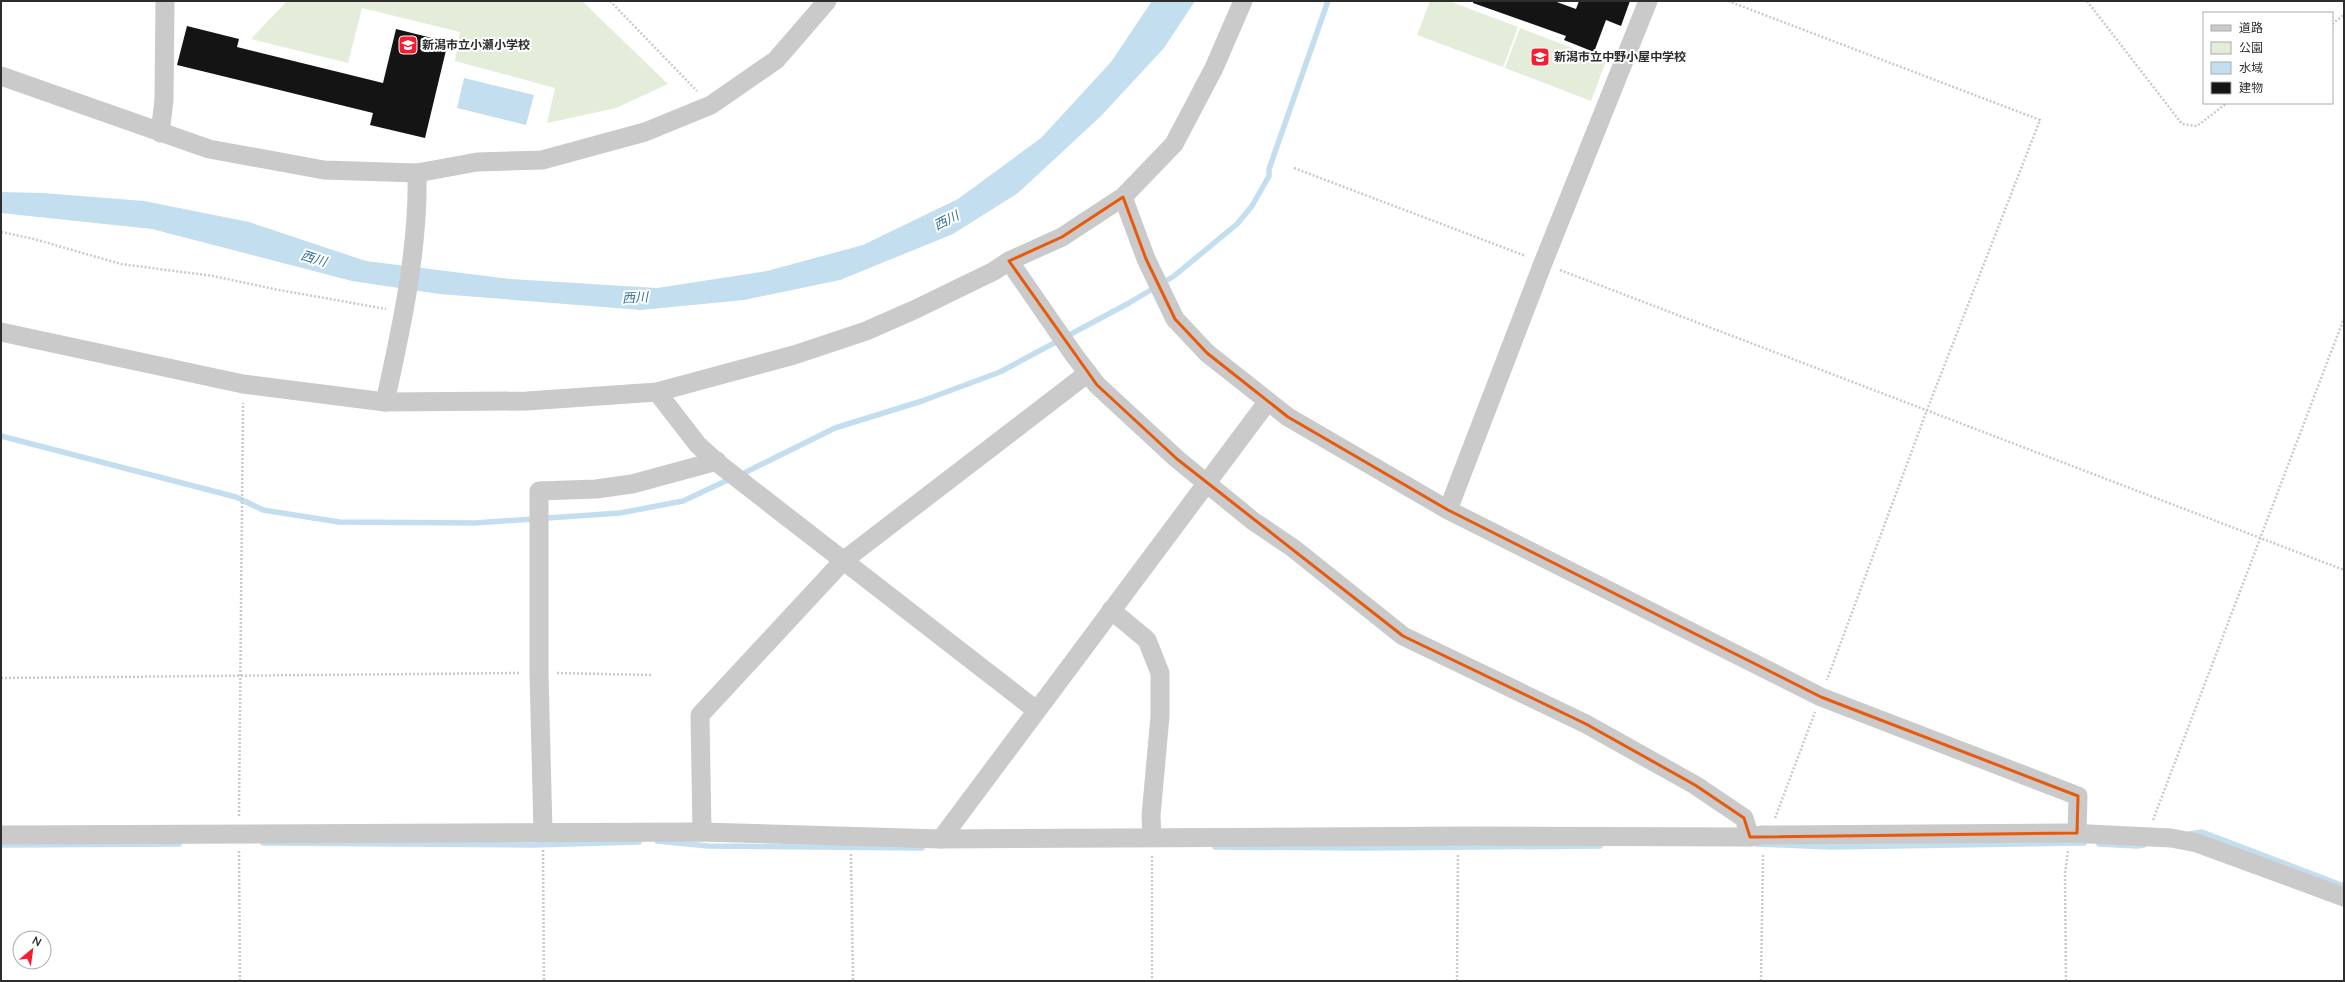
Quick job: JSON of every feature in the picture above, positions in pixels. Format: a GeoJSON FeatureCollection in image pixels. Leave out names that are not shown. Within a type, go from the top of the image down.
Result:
{"type":"FeatureCollection","features":[{"type":"Feature","properties":{"kind":"street"},"geometry":{"type":"LineString","coordinates":[[160,133],[164,100],[166,1]]}},
{"type":"Feature","properties":{"kind":"street"},"geometry":{"type":"LineString","coordinates":[[1,76],[209,149],[324,170],[417,173],[478,162],[542,160],[645,132],[711,105],[776,60],[828,1]]}},
{"type":"Feature","properties":{"kind":"street"},"geometry":{"type":"LineString","coordinates":[[1,332],[243,384],[385,402],[527,401],[657,392],[794,355],[866,331],[930,302],[994,271],[1009,261],[1062,237],[1123,198],[1174,144],[1214,68],[1243,1]]}},
{"type":"Feature","properties":{"kind":"street"},"geometry":{"type":"LineString","coordinates":[[1448,510],[1543,263],[1648,1]]}},
{"type":"Feature","properties":{"kind":"street"},"geometry":{"type":"LineString","coordinates":[[385,402],[405,309],[413,240],[417,173]]}},
{"type":"Feature","properties":{"kind":"street"},"geometry":{"type":"LineString","coordinates":[[1123,198],[1146,259],[1175,319],[1207,353],[1288,417],[1448,510],[1821,697],[2078,796],[2073,833]]}},
{"type":"Feature","properties":{"kind":"street"},"geometry":{"type":"LineString","coordinates":[[1009,261],[1074,355],[1097,385],[1176,459],[1403,636],[1586,724],[1695,785],[1744,818],[1757,836]]}},
{"type":"Feature","properties":{"kind":"street"},"geometry":{"type":"LineString","coordinates":[[702,832],[700,716],[843,560],[1088,373]]}},
{"type":"Feature","properties":{"kind":"street"},"geometry":{"type":"LineString","coordinates":[[657,392],[698,445],[717,461],[1036,710]]}},
{"type":"Feature","properties":{"kind":"street"},"geometry":{"type":"LineString","coordinates":[[941,839],[1268,401]]}},
{"type":"Feature","properties":{"kind":"street"},"geometry":{"type":"LineString","coordinates":[[543,832],[539,673],[539,491],[596,489],[632,484],[717,461]]}},
{"type":"Feature","properties":{"kind":"street"},"geometry":{"type":"LineString","coordinates":[[1111,610],[1147,640],[1160,673],[1160,716],[1151,816],[1152,838]]}},
{"type":"Feature","properties":{"kind":"street"},"geometry":{"type":"LineString","coordinates":[[1,835],[702,832],[941,839],[1757,836],[2073,833],[2171,838],[2197,843],[2344,897]]}},
{"type":"Feature","properties":{"kind":"path"},"geometry":{"type":"LineString","coordinates":[[610,1],[711,105]]}},
{"type":"Feature","properties":{"kind":"path"},"geometry":{"type":"LineString","coordinates":[[1728,1],[2040,120],[1927,410],[1774,820],[1757,836],[1760,981]]}},
{"type":"Feature","properties":{"kind":"path"},"geometry":{"type":"LineString","coordinates":[[2087,1],[2182,124],[2197,126],[2226,104]]}},
{"type":"Feature","properties":{"kind":"path"},"geometry":{"type":"LineString","coordinates":[[2333,23],[2344,15]]}},
{"type":"Feature","properties":{"kind":"path"},"geometry":{"type":"LineString","coordinates":[[1294,168],[2344,570]]}},
{"type":"Feature","properties":{"kind":"path"},"geometry":{"type":"LineString","coordinates":[[1,232],[34,239],[121,264],[213,276],[281,291],[395,310],[405,309]]}},
{"type":"Feature","properties":{"kind":"path"},"geometry":{"type":"LineString","coordinates":[[2146,837],[2344,318]]}},
{"type":"Feature","properties":{"kind":"path"},"geometry":{"type":"LineString","coordinates":[[240,981],[239,834],[243,384]]}},
{"type":"Feature","properties":{"kind":"path"},"geometry":{"type":"LineString","coordinates":[[1,678],[539,673],[652,675]]}},
{"type":"Feature","properties":{"kind":"path"},"geometry":{"type":"LineString","coordinates":[[543,832],[544,981]]}},
{"type":"Feature","properties":{"kind":"path"},"geometry":{"type":"LineString","coordinates":[[2066,981],[2065,874],[2073,833]]}},
{"type":"Feature","properties":{"kind":"path"},"geometry":{"type":"LineString","coordinates":[[850,836],[852,858],[853,981]]}},
{"type":"Feature","properties":{"kind":"path"},"geometry":{"type":"LineString","coordinates":[[1458,836],[1458,981]]}},
{"type":"Feature","properties":{"kind":"path"},"geometry":{"type":"LineString","coordinates":[[1152,838],[1152,981]]}},
{"type":"Feature","properties":{"kind":"highlighted area"},"geometry":{"type":"Polygon","coordinates":[[[1123,197],[1146,259],[1175,319],[1207,353],[1288,417],[1448,510],[1821,697],[2078,796],[2077,833],[1750,837],[1744,818],[1695,785],[1586,724],[1403,636],[1253,521],[1177,459],[1097,385],[1009,261],[1062,237],[1123,197]]]}},
{"type":"Feature","properties":{"kind":"green space"},"geometry":{"type":"Polygon","coordinates":[[[287,1],[582,1],[668,84],[616,108],[547,123],[555,88],[455,61],[460,32],[362,8],[348,63],[251,39],[287,1]]]}},
{"type":"Feature","properties":{"kind":"green space"},"geometry":{"type":"Polygon","coordinates":[[[1430,1],[1449,1],[1518,27],[1503,67],[1417,35],[1430,1]]]}},
{"type":"Feature","properties":{"kind":"green space"},"geometry":{"type":"Polygon","coordinates":[[[1520,28],[1606,61],[1591,101],[1505,68],[1520,28]]]}},
{"type":"Feature","properties":{"kind":"water","name":"西川"},"geometry":{"type":"Polygon","coordinates":[[[1152,1],[1195,1],[1164,48],[1101,116],[1018,193],[953,234],[840,280],[744,300],[641,310],[439,294],[352,281],[152,229],[1,213],[1,192],[43,193],[144,201],[249,222],[366,261],[510,279],[657,288],[767,271],[863,245],[958,199],[1041,138],[1111,62],[1152,1]]]}},
{"type":"Feature","properties":{"kind":"water"},"geometry":{"type":"Polygon","coordinates":[[[464,78],[534,95],[526,125],[457,108],[464,78]]]}},
{"type":"Feature","properties":{"kind":"building"},"geometry":{"type":"Polygon","coordinates":[[[1473,1],[1554,1],[1576,9],[1579,1],[1630,1],[1621,26],[1606,20],[1594,52],[1564,40],[1566,36],[1473,3],[1473,1]]]}},
{"type":"Feature","properties":{"kind":"building"},"geometry":{"type":"Polygon","coordinates":[[[187,26],[239,39],[237,47],[383,83],[396,29],[448,42],[425,138],[370,125],[373,113],[177,65],[187,26]]]}},
{"type":"Feature","properties":{"kind":"waterway"},"geometry":{"type":"LineString","coordinates":[[740,475],[835,428],[922,401],[1000,372],[1129,303],[1174,276],[1237,224],[1252,206],[1269,176],[1269,169],[1328,1]]}},
{"type":"Feature","properties":{"kind":"waterway"},"geometry":{"type":"LineString","coordinates":[[1,436],[236,497],[263,510],[339,522],[475,523],[620,513],[683,501],[732,478]]}},
{"type":"Feature","properties":{"kind":"waterway"},"geometry":{"type":"LineString","coordinates":[[2189,834],[2202,832],[2344,886]]}},
{"type":"Feature","properties":{"kind":"waterway"},"geometry":{"type":"LineString","coordinates":[[657,841],[708,846],[922,848]]}},
{"type":"Feature","properties":{"kind":"waterway"},"geometry":{"type":"LineString","coordinates":[[263,843],[533,845],[639,842]]}},
{"type":"Feature","properties":{"kind":"waterway"},"geometry":{"type":"LineString","coordinates":[[1757,844],[1830,847],[2084,843]]}},
{"type":"Feature","properties":{"kind":"waterway"},"geometry":{"type":"LineString","coordinates":[[1,845],[179,844]]}},
{"type":"Feature","properties":{"kind":"waterway"},"geometry":{"type":"LineString","coordinates":[[2099,844],[2144,845]]}},
{"type":"Feature","properties":{"kind":"waterway"},"geometry":{"type":"LineString","coordinates":[[1215,847],[1362,848],[1600,846]]}},
{"type":"Feature","properties":{"kind":"place","name":"新潟市立小瀬小学校"},"geometry":{"type":"Point","coordinates":[408,45]}},
{"type":"Feature","properties":{"kind":"place","name":"新潟市立中野小屋中学校"},"geometry":{"type":"Point","coordinates":[1540,57]}}]}
